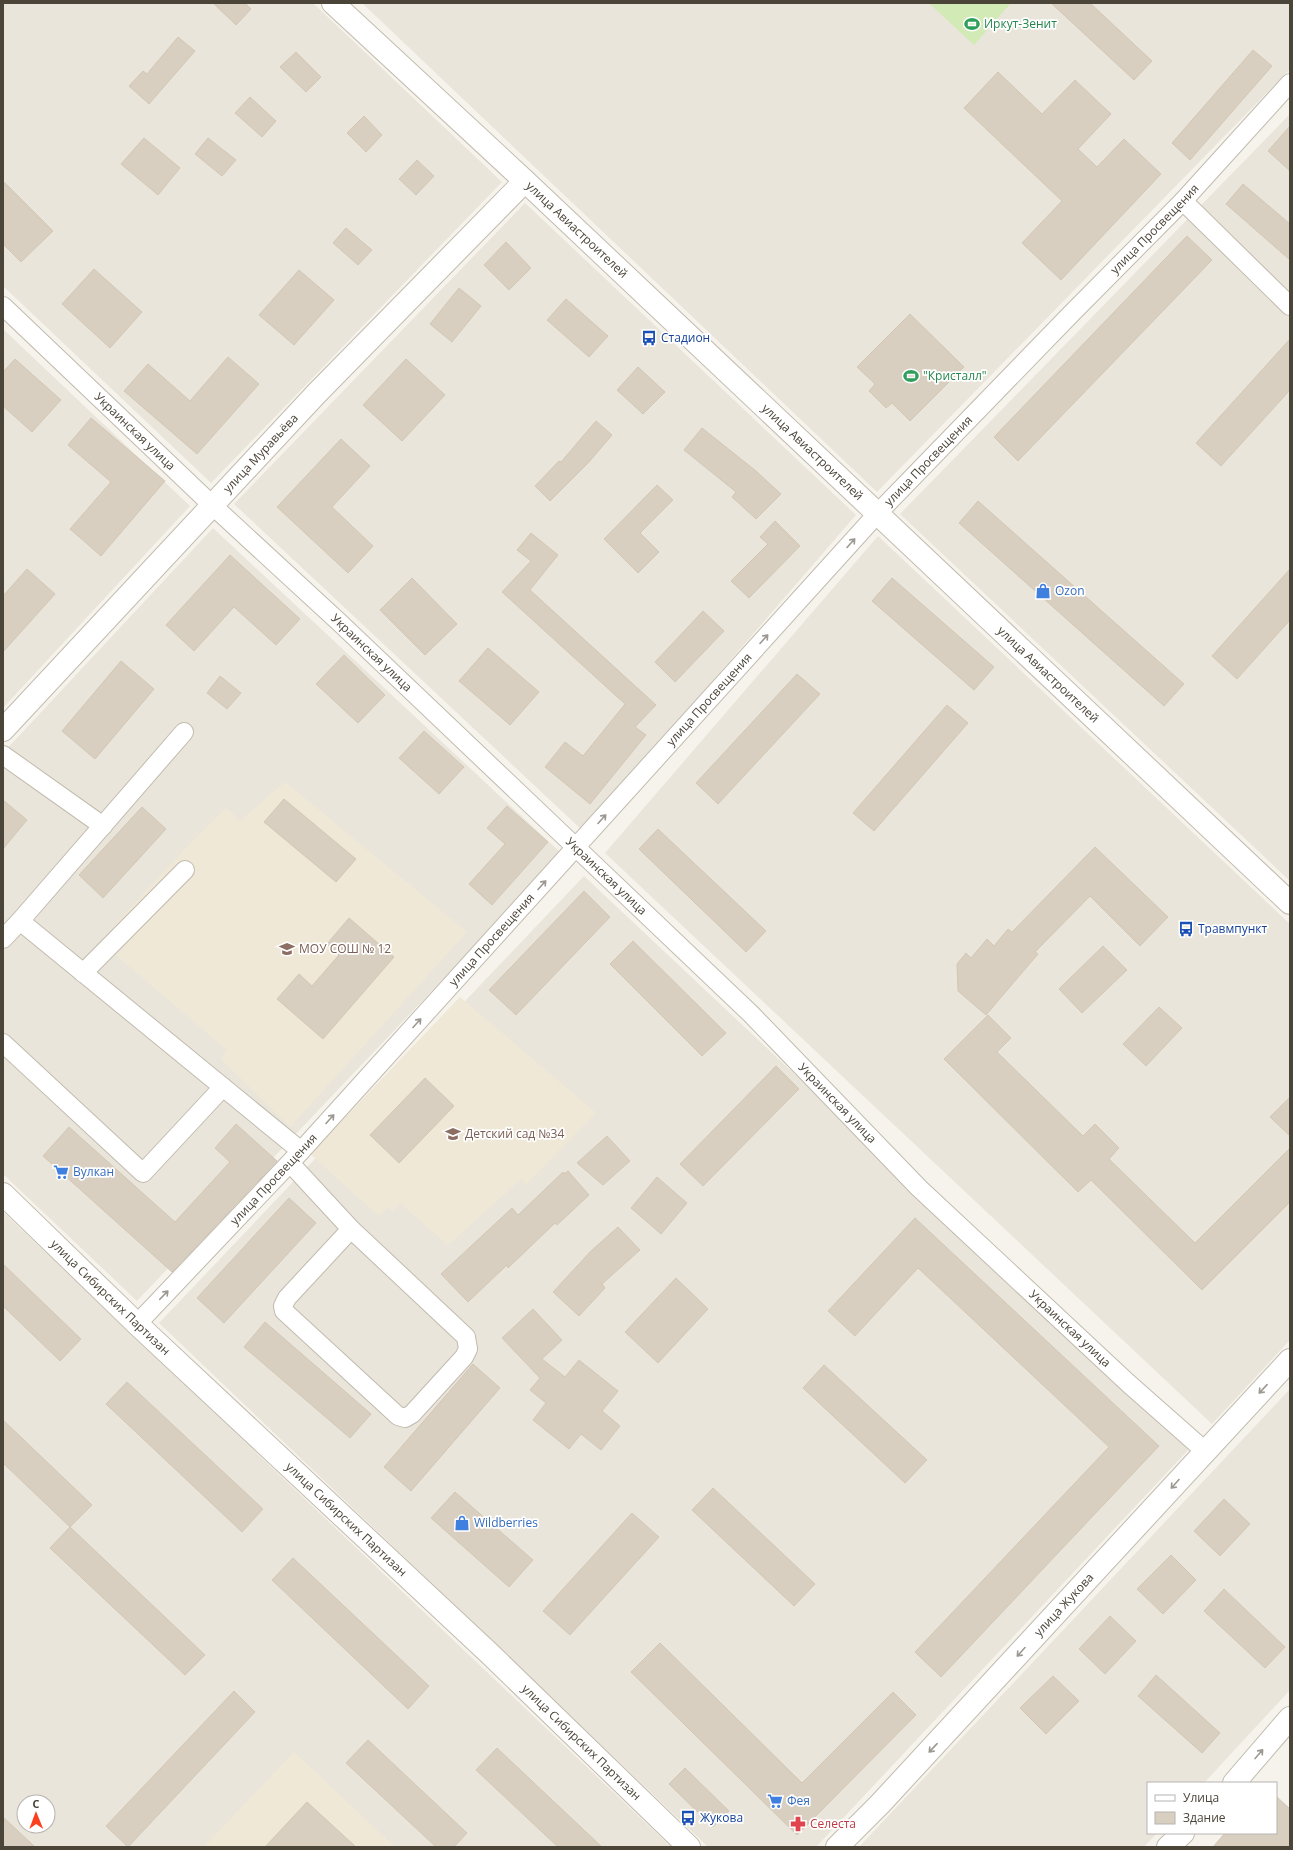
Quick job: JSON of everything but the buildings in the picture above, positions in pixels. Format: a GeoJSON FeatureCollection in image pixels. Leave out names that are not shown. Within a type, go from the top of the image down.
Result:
{"type":"FeatureCollection","features":[{"type":"Feature","properties":{"kind":"street","name":"улица Авиастроителей"},"geometry":{"type":"LineString","coordinates":[[333,3],[525,181],[1290,903]]}},
{"type":"Feature","properties":{"kind":"street","name":"улица Просвещения"},"geometry":{"type":"LineString","coordinates":[[137,1324],[295,1157],[877,514],[1183,201],[1290,83]]}},
{"type":"Feature","properties":{"kind":"street","name":"улица Муравьёва"},"geometry":{"type":"LineString","coordinates":[[3,730],[317,393],[525,181]]}},
{"type":"Feature","properties":{"kind":"street"},"geometry":{"type":"LineString","coordinates":[[1183,201],[1290,306]]}},
{"type":"Feature","properties":{"kind":"street","name":"Украинская улица"},"geometry":{"type":"LineString","coordinates":[[3,306],[87,384],[212,505],[339,622],[751,1014],[919,1188],[1205,1451]]}},
{"type":"Feature","properties":{"kind":"street"},"geometry":{"type":"LineString","coordinates":[[3,939],[20,922],[184,732]]}},
{"type":"Feature","properties":{"kind":"street"},"geometry":{"type":"LineString","coordinates":[[3,755],[103,826]]}},
{"type":"Feature","properties":{"kind":"street"},"geometry":{"type":"LineString","coordinates":[[83,973],[185,870]]}},
{"type":"Feature","properties":{"kind":"street"},"geometry":{"type":"LineString","coordinates":[[20,922],[223,1087],[295,1157],[351,1229],[466,1337],[468,1349],[464,1357],[412,1414],[405,1418],[398,1416],[284,1311],[283,1306],[287,1298],[351,1229]]}},
{"type":"Feature","properties":{"kind":"street"},"geometry":{"type":"LineString","coordinates":[[3,1043],[143,1173],[223,1087]]}},
{"type":"Feature","properties":{"kind":"street","name":"улица Сибирских Партизан"},"geometry":{"type":"LineString","coordinates":[[3,1194],[137,1324],[490,1654],[688,1847]]}},
{"type":"Feature","properties":{"kind":"street","name":"улица Жукова"},"geometry":{"type":"LineString","coordinates":[[837,1847],[929,1752],[1290,1360]]}},
{"type":"Feature","properties":{"kind":"street"},"geometry":{"type":"LineString","coordinates":[[1235,1782],[1290,1718]]}},
{"type":"Feature","properties":{"kind":"street"},"geometry":{"type":"LineString","coordinates":[[1168,1847],[1182,1834]]}},
{"type":"Feature","properties":{"kind":"shaded area"},"geometry":{"type":"Polygon","coordinates":[[[3,3],[313,3],[502,182],[211,483],[3,286],[3,3]]]}},
{"type":"Feature","properties":{"kind":"shaded area"},"geometry":{"type":"Polygon","coordinates":[[[362,3],[1290,3],[1290,69],[877,492],[362,3]]]}},
{"type":"Feature","properties":{"kind":"shaded area"},"geometry":{"type":"Polygon","coordinates":[[[1290,114],[1290,881],[900,514],[1290,114]]]}},
{"type":"Feature","properties":{"kind":"shaded area"},"geometry":{"type":"Polygon","coordinates":[[[525,203],[856,515],[583,831],[234,504],[525,203]]]}},
{"type":"Feature","properties":{"kind":"shaded area"},"geometry":{"type":"Polygon","coordinates":[[[3,329],[190,506],[3,708],[3,329]]]}},
{"type":"Feature","properties":{"kind":"shaded area"},"geometry":{"type":"Polygon","coordinates":[[[213,528],[562,854],[137,1301],[3,1174],[3,753],[213,528]]]}},
{"type":"Feature","properties":{"kind":"shaded area"},"geometry":{"type":"Polygon","coordinates":[[[878,536],[1290,924],[1290,1340],[1212,1424],[605,853],[878,536]]]}},
{"type":"Feature","properties":{"kind":"shaded area","name":"МОУ СОШ № 12"},"geometry":{"type":"Polygon","coordinates":[[[285,782],[467,932],[290,1127],[221,1059],[227,1050],[116,955],[128,942],[113,927],[184,850],[226,808],[240,821],[285,782]]]}},
{"type":"Feature","properties":{"kind":"shaded area"},"geometry":{"type":"Polygon","coordinates":[[[584,876],[1191,1447],[816,1847],[708,1847],[159,1323],[584,876]]]}},
{"type":"Feature","properties":{"kind":"shaded area","name":"Детский сад №34"},"geometry":{"type":"Polygon","coordinates":[[[460,997],[596,1113],[526,1184],[521,1179],[448,1245],[400,1203],[393,1211],[388,1207],[379,1216],[310,1154],[460,997]]]}},
{"type":"Feature","properties":{"kind":"shaded area"},"geometry":{"type":"Polygon","coordinates":[[[3,1212],[671,1847],[3,1847],[3,1212]]]}},
{"type":"Feature","properties":{"kind":"shaded area"},"geometry":{"type":"Polygon","coordinates":[[[1290,1389],[1290,1690],[1205,1782],[1147,1782],[1147,1834],[1156,1834],[1144,1847],[859,1847],[1290,1389]]]}},
{"type":"Feature","properties":{"kind":"shaded area"},"geometry":{"type":"Polygon","coordinates":[[[294,1752],[395,1847],[204,1847],[294,1752]]]}},
{"type":"Feature","properties":{"kind":"green space","name":"Иркут-Зенит"},"geometry":{"type":"Polygon","coordinates":[[[929,3],[1011,3],[974,45],[929,3]]]}},
{"type":"Feature","properties":{"kind":"place","name":"Иркут-Зенит"},"geometry":{"type":"Point","coordinates":[972,24]}},
{"type":"Feature","properties":{"kind":"place","name":"Стадион"},"geometry":{"type":"Point","coordinates":[649,338]}},
{"type":"Feature","properties":{"kind":"place","name":"\"Кристалл\""},"geometry":{"type":"Point","coordinates":[911,376]}},
{"type":"Feature","properties":{"kind":"place","name":"Ozon"},"geometry":{"type":"Point","coordinates":[1043,591]}},
{"type":"Feature","properties":{"kind":"place","name":"Травмпункт"},"geometry":{"type":"Point","coordinates":[1186,929]}},
{"type":"Feature","properties":{"kind":"place","name":"МОУ СОШ № 12"},"geometry":{"type":"Point","coordinates":[287,949]}},
{"type":"Feature","properties":{"kind":"place","name":"Детский сад №34"},"geometry":{"type":"Point","coordinates":[453,1134]}},
{"type":"Feature","properties":{"kind":"place","name":"Вулкан"},"geometry":{"type":"Point","coordinates":[61,1172]}},
{"type":"Feature","properties":{"kind":"place","name":"Wildberries"},"geometry":{"type":"Point","coordinates":[462,1523]}},
{"type":"Feature","properties":{"kind":"place","name":"Фея"},"geometry":{"type":"Point","coordinates":[775,1801]}},
{"type":"Feature","properties":{"kind":"place","name":"Жукова"},"geometry":{"type":"Point","coordinates":[688,1818]}},
{"type":"Feature","properties":{"kind":"place","name":"Селеста"},"geometry":{"type":"Point","coordinates":[798,1824]}}]}
